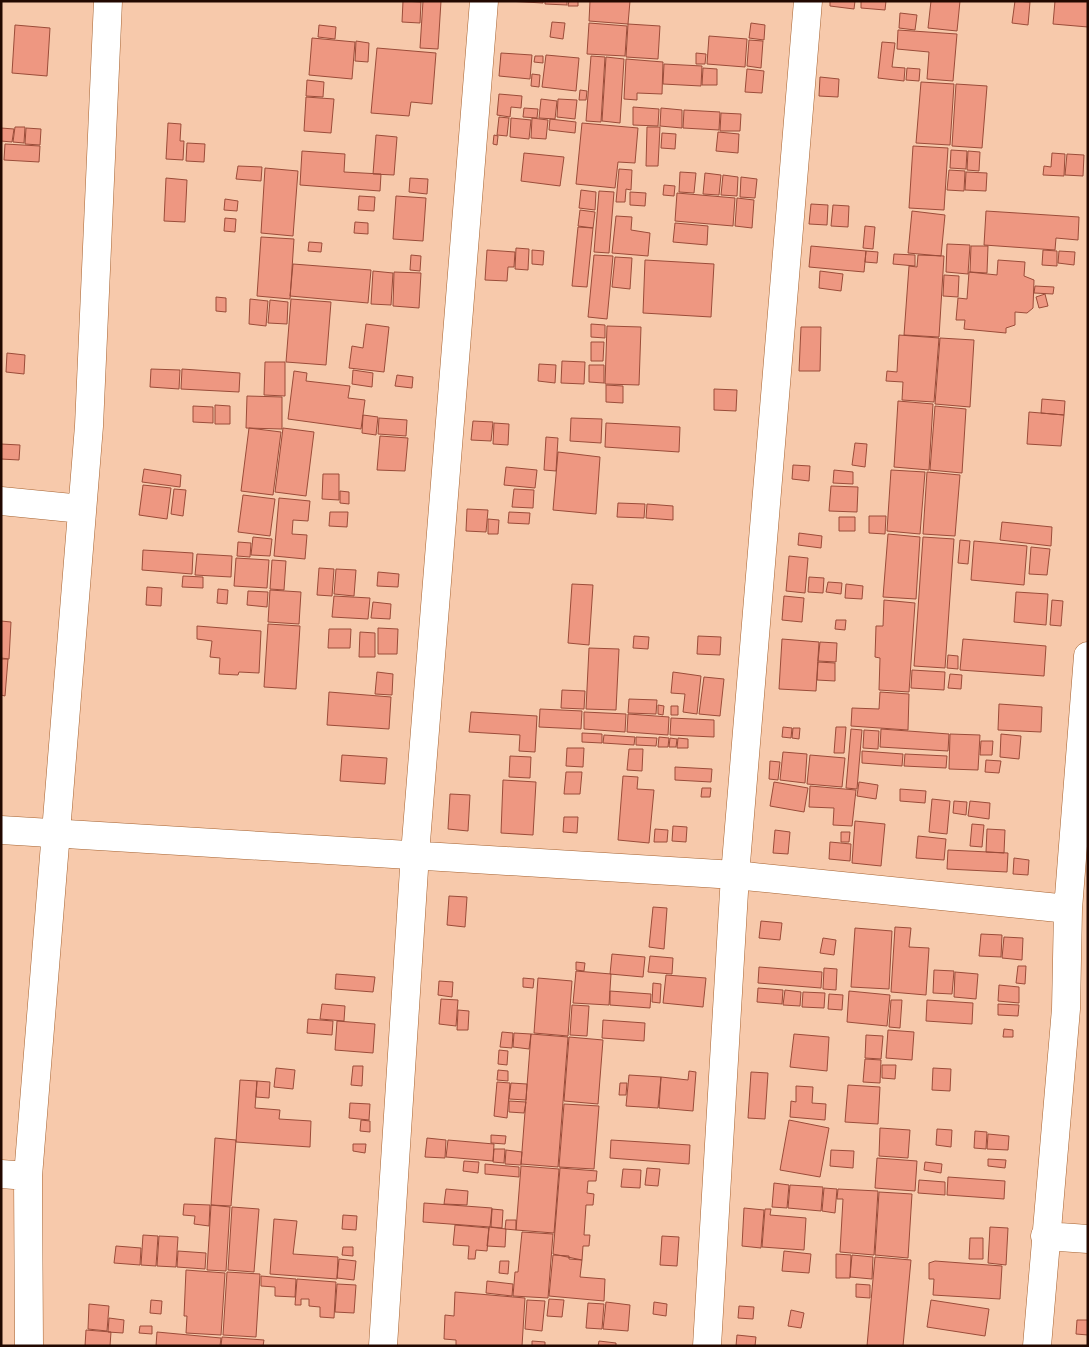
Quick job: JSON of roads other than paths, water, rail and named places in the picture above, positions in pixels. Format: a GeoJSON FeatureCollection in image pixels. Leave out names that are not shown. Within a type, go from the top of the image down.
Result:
{"type":"FeatureCollection","features":[{"type":"Feature","properties":{"kind":"street"},"geometry":{"type":"LineString","coordinates":[[29,1346],[14,1175],[57,835],[89,426],[108,1]]}},
{"type":"Feature","properties":{"kind":"street"},"geometry":{"type":"LineString","coordinates":[[383,1346],[415,854],[484,1]]}},
{"type":"Feature","properties":{"kind":"street"},"geometry":{"type":"LineString","coordinates":[[707,1346],[735,875],[808,1]]}},
{"type":"Feature","properties":{"kind":"street"},"geometry":{"type":"LineString","coordinates":[[1,501],[82,509]]}},
{"type":"Feature","properties":{"kind":"street"},"geometry":{"type":"LineString","coordinates":[[1037,1346],[1066,1009],[1068,909],[1088,656]]}},
{"type":"Feature","properties":{"kind":"street"},"geometry":{"type":"LineString","coordinates":[[1,830],[57,835],[415,854],[735,875],[1068,909]]}},
{"type":"Feature","properties":{"kind":"street"},"geometry":{"type":"LineString","coordinates":[[1045,1236],[1088,1239]]}}]}
